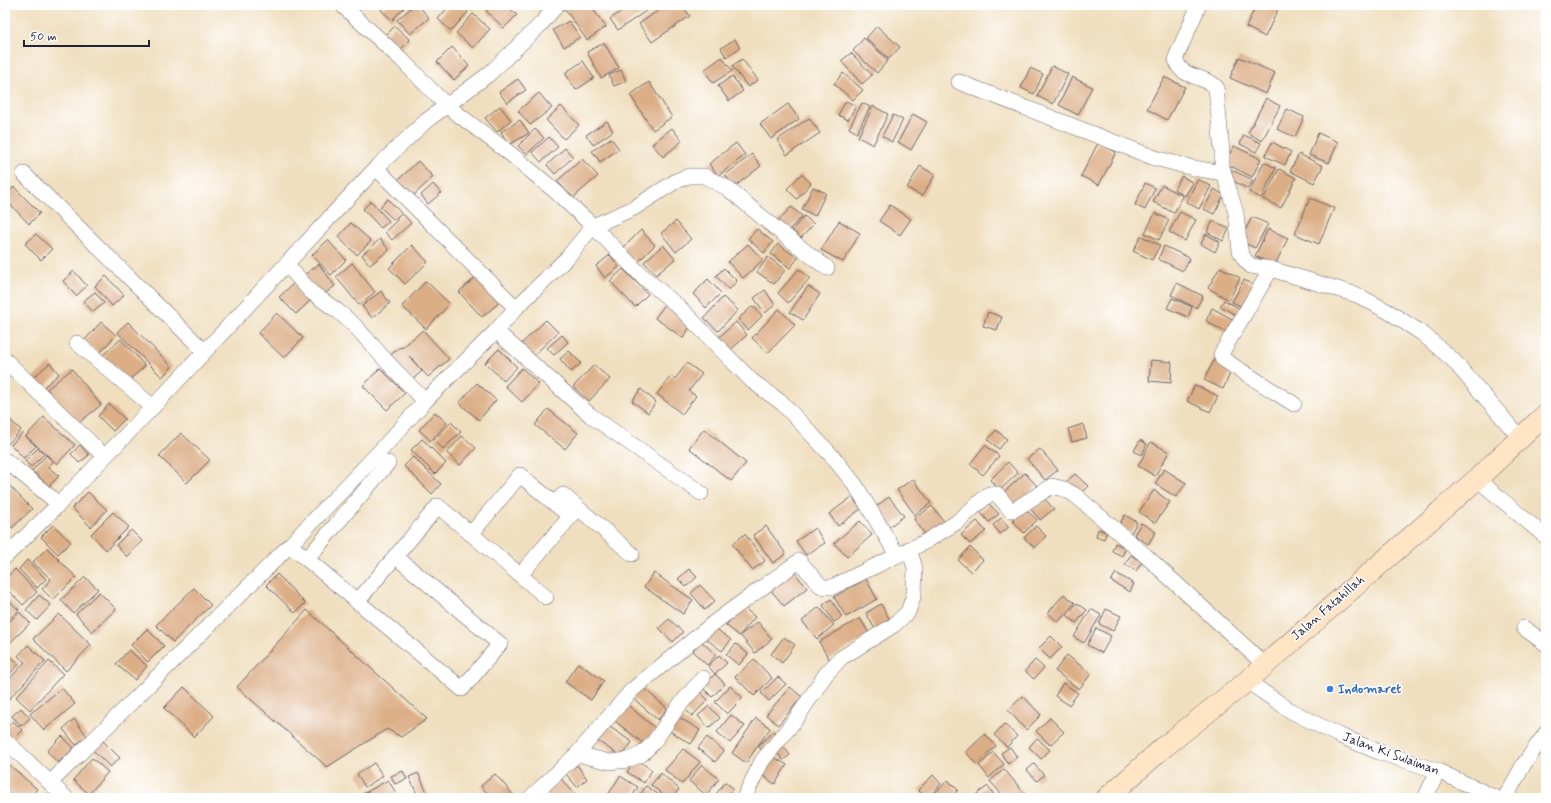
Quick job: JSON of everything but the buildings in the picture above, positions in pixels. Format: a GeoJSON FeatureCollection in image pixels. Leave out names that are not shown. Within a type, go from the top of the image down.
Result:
{"type":"FeatureCollection","features":[{"type":"Feature","properties":{"kind":"street"},"geometry":{"type":"LineString","coordinates":[[342,5],[402,60],[447,106],[512,155],[593,226],[640,273],[697,324],[752,380],[782,403],[832,456],[856,486],[915,568],[914,594],[908,612],[894,625],[841,658],[826,674],[796,720],[762,761],[744,798]]}},
{"type":"Feature","properties":{"kind":"street"},"geometry":{"type":"LineString","coordinates":[[5,557],[153,407],[376,168],[426,121],[489,74],[541,24],[557,5]]}},
{"type":"Feature","properties":{"kind":"street"},"geometry":{"type":"LineString","coordinates":[[1199,5],[1176,60],[1178,66],[1184,71],[1209,82],[1216,87],[1223,173],[1236,213],[1240,251],[1245,260],[1251,266],[1271,269],[1357,295],[1389,312],[1423,334],[1453,360],[1522,439]]}},
{"type":"Feature","properties":{"kind":"street"},"geometry":{"type":"LineString","coordinates":[[959,82],[1155,158],[1193,168],[1223,173]]}},
{"type":"Feature","properties":{"kind":"street"},"geometry":{"type":"LineString","coordinates":[[376,168],[516,308]]}},
{"type":"Feature","properties":{"kind":"street"},"geometry":{"type":"LineString","coordinates":[[24,174],[204,351]]}},
{"type":"Feature","properties":{"kind":"street"},"geometry":{"type":"LineString","coordinates":[[50,783],[290,545],[382,449],[425,401],[567,258],[593,226],[634,208],[676,181],[689,176],[704,176],[728,188],[779,231],[827,268]]}},
{"type":"Feature","properties":{"kind":"street"},"geometry":{"type":"LineString","coordinates":[[287,265],[311,292],[339,312],[355,326],[425,401]]}},
{"type":"Feature","properties":{"kind":"street"},"geometry":{"type":"LineString","coordinates":[[1271,269],[1222,354],[1223,359],[1294,404]]}},
{"type":"Feature","properties":{"kind":"street"},"geometry":{"type":"LineString","coordinates":[[496,331],[590,415],[701,493]]}},
{"type":"Feature","properties":{"kind":"street"},"geometry":{"type":"LineString","coordinates":[[77,343],[153,407]]}},
{"type":"Feature","properties":{"kind":"street"},"geometry":{"type":"LineString","coordinates":[[5,360],[104,456]]}},
{"type":"Feature","properties":{"kind":"street","name":"Jalan Fatahillah"},"geometry":{"type":"LineString","coordinates":[[1107,798],[1164,747],[1247,681],[1264,664],[1522,439],[1546,414]]}},
{"type":"Feature","properties":{"kind":"street"},"geometry":{"type":"LineString","coordinates":[[5,460],[58,504]]}},
{"type":"Feature","properties":{"kind":"street"},"geometry":{"type":"LineString","coordinates":[[307,560],[388,463]]}},
{"type":"Feature","properties":{"kind":"street"},"geometry":{"type":"LineString","coordinates":[[471,534],[520,475],[555,504],[574,512],[632,554]]}},
{"type":"Feature","properties":{"kind":"street"},"geometry":{"type":"LineString","coordinates":[[1477,479],[1546,537]]}},
{"type":"Feature","properties":{"kind":"street"},"geometry":{"type":"LineString","coordinates":[[530,798],[577,754],[632,690],[716,621],[799,561],[820,585],[827,588],[925,542],[957,522],[989,494],[998,494],[1010,510],[1014,510],[1052,486],[1064,489],[1075,495],[1146,556],[1264,664]]}},
{"type":"Feature","properties":{"kind":"street"},"geometry":{"type":"LineString","coordinates":[[357,602],[438,506],[546,597]]}},
{"type":"Feature","properties":{"kind":"street"},"geometry":{"type":"LineString","coordinates":[[520,575],[574,512]]}},
{"type":"Feature","properties":{"kind":"street"},"geometry":{"type":"LineString","coordinates":[[290,545],[462,689],[500,644],[395,556]]}},
{"type":"Feature","properties":{"kind":"street"},"geometry":{"type":"LineString","coordinates":[[1524,628],[1546,644]]}},
{"type":"Feature","properties":{"kind":"street"},"geometry":{"type":"LineString","coordinates":[[577,754],[610,762],[628,760],[642,754],[652,743],[678,707],[703,678]]}},
{"type":"Feature","properties":{"kind":"street","name":"Jalan Ki Sulaiman"},"geometry":{"type":"LineString","coordinates":[[1247,681],[1291,711],[1338,735],[1379,752],[1438,771],[1496,798]]}},
{"type":"Feature","properties":{"kind":"street"},"geometry":{"type":"LineString","coordinates":[[1505,798],[1524,764],[1546,733]]}},
{"type":"Feature","properties":{"kind":"street"},"geometry":{"type":"LineString","coordinates":[[5,740],[66,798]]}},
{"type":"Feature","properties":{"kind":"street"},"geometry":{"type":"LineString","coordinates":[[1425,798],[1438,771]]}},
{"type":"Feature","properties":{"kind":"place","name":"Indomaret"},"geometry":{"type":"Point","coordinates":[1330,689]}}]}
